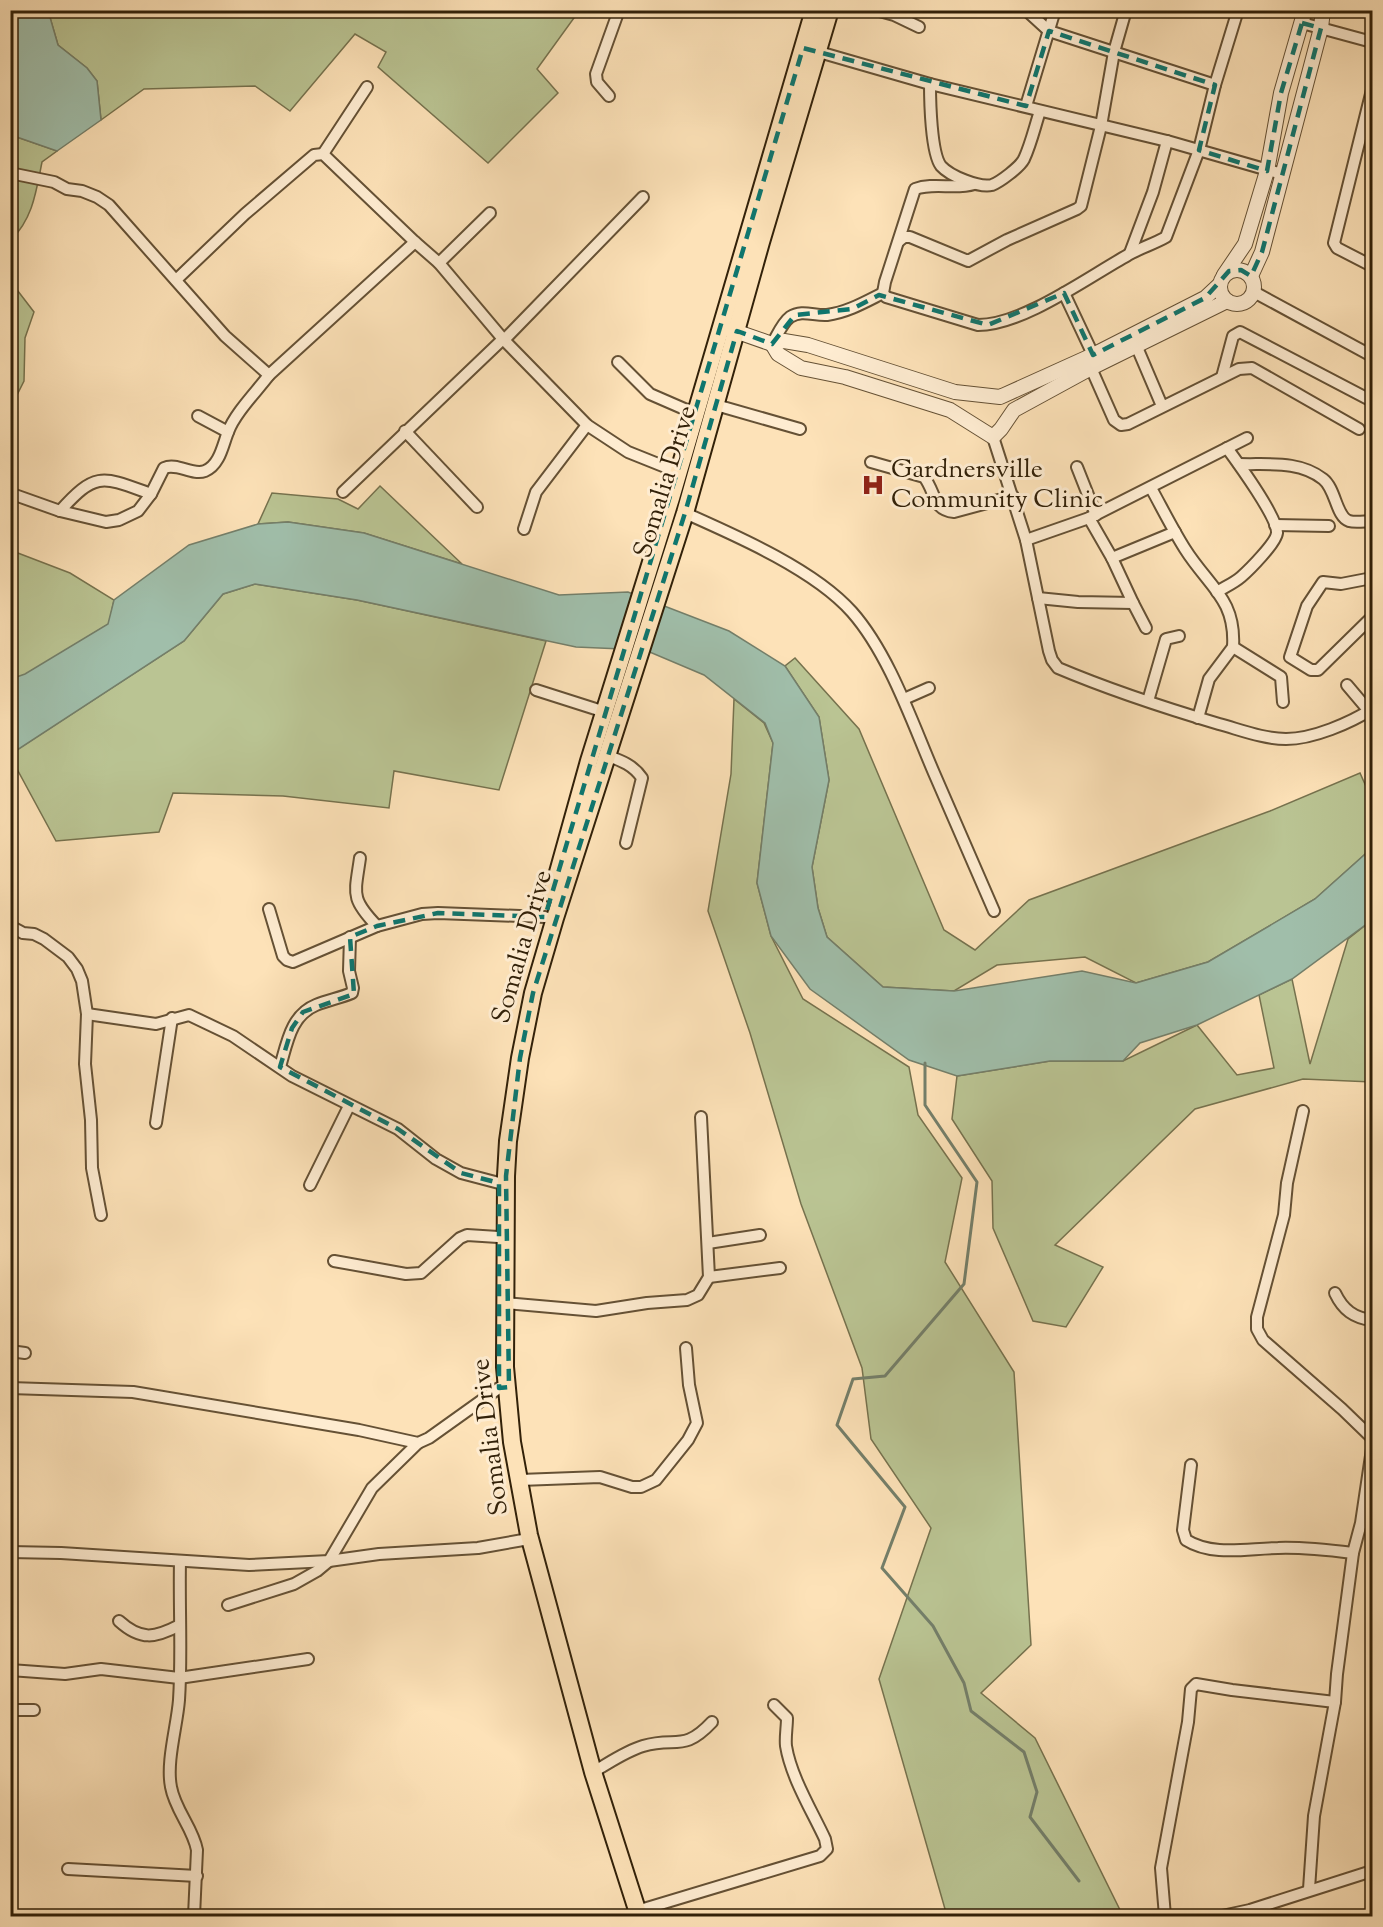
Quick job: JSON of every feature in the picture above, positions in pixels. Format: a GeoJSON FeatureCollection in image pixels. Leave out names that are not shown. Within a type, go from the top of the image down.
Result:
{"type":"FeatureCollection","features":[{"type":"Feature","properties":{"kind":"main road","name":"Somalia Drive"},"geometry":{"type":"LineString","coordinates":[[811,50],[814,10]]}},
{"type":"Feature","properties":{"kind":"main road","name":"Somalia Drive"},"geometry":{"type":"LineString","coordinates":[[635,1915],[593,1772],[529,1535],[512,1442],[504,1387],[508,1141],[520,1058],[536,982],[608,756],[629,665],[644,582],[696,414],[729,329],[811,50],[830,10]]}},
{"type":"Feature","properties":{"kind":"main road","name":"Somalia Drive"},"geometry":{"type":"LineString","coordinates":[[635,1915],[545,1636],[523,1540],[504,1387],[498,1237],[500,1148],[512,1051],[526,984],[605,712],[629,665],[661,588],[685,513],[716,405],[729,329]]}},
{"type":"Feature","properties":{"kind":"street"},"geometry":{"type":"LineString","coordinates":[[609,96],[597,82],[596,74],[619,10]]}},
{"type":"Feature","properties":{"kind":"street"},"geometry":{"type":"LineString","coordinates":[[876,10],[894,15],[919,27]]}},
{"type":"Feature","properties":{"kind":"street"},"geometry":{"type":"LineString","coordinates":[[1026,10],[1049,31],[1215,85]]}},
{"type":"Feature","properties":{"kind":"street"},"geometry":{"type":"LineString","coordinates":[[1026,106],[1055,10]]}},
{"type":"Feature","properties":{"kind":"street"},"geometry":{"type":"LineString","coordinates":[[899,241],[904,237],[910,237],[968,261],[1007,240],[1077,209],[1083,200],[1101,126],[1114,52],[1126,10]]}},
{"type":"Feature","properties":{"kind":"street"},"geometry":{"type":"LineString","coordinates":[[883,293],[886,297],[978,325],[988,325],[1003,322],[1064,293],[1130,253],[1166,237],[1199,150],[1215,85],[1238,10]]}},
{"type":"Feature","properties":{"kind":"street"},"geometry":{"type":"LineString","coordinates":[[1251,276],[1262,252],[1321,27],[1323,10]]}},
{"type":"Feature","properties":{"kind":"street"},"geometry":{"type":"LineString","coordinates":[[993,437],[1014,410],[1205,298],[1222,280],[1229,272],[1241,270],[1251,276],[1254,292],[1248,301],[1237,304],[1227,301],[1221,293],[1222,280],[1245,244],[1268,171],[1281,93],[1303,17],[1321,27],[1372,42]]}},
{"type":"Feature","properties":{"kind":"street"},"geometry":{"type":"LineString","coordinates":[[811,50],[930,84],[1167,141],[1282,174]]}},
{"type":"Feature","properties":{"kind":"street"},"geometry":{"type":"LineString","coordinates":[[930,84],[931,118],[937,155],[941,165],[958,177],[974,184],[992,185],[1016,169],[1023,161],[1040,111]]}},
{"type":"Feature","properties":{"kind":"street"},"geometry":{"type":"LineString","coordinates":[[323,154],[367,87]]}},
{"type":"Feature","properties":{"kind":"street"},"geometry":{"type":"LineString","coordinates":[[1372,90],[1370,108],[1334,243],[1337,248],[1372,266]]}},
{"type":"Feature","properties":{"kind":"street"},"geometry":{"type":"LineString","coordinates":[[1130,253],[1153,192],[1167,141]]}},
{"type":"Feature","properties":{"kind":"street"},"geometry":{"type":"LineString","coordinates":[[323,154],[439,263],[503,339],[570,411],[628,452],[678,472]]}},
{"type":"Feature","properties":{"kind":"street"},"geometry":{"type":"LineString","coordinates":[[176,280],[245,214],[314,155],[323,154]]}},
{"type":"Feature","properties":{"kind":"street"},"geometry":{"type":"LineString","coordinates":[[10,173],[54,182],[67,189],[82,191],[97,197],[110,205],[225,336],[269,375]]}},
{"type":"Feature","properties":{"kind":"street"},"geometry":{"type":"LineString","coordinates":[[772,344],[788,319],[795,315],[802,312],[825,315],[852,309],[883,293],[915,189],[924,186],[962,188],[974,184]]}},
{"type":"Feature","properties":{"kind":"street"},"geometry":{"type":"LineString","coordinates":[[343,492],[503,339],[643,197]]}},
{"type":"Feature","properties":{"kind":"street"},"geometry":{"type":"LineString","coordinates":[[439,263],[490,213]]}},
{"type":"Feature","properties":{"kind":"street"},"geometry":{"type":"LineString","coordinates":[[15,495],[60,511],[106,522],[119,520],[138,511],[151,494],[164,468],[172,466],[201,472],[212,467],[226,443],[228,432],[247,402],[269,375],[415,242]]}},
{"type":"Feature","properties":{"kind":"street"},"geometry":{"type":"LineString","coordinates":[[1254,292],[1372,356]]}},
{"type":"Feature","properties":{"kind":"street"},"geometry":{"type":"LineString","coordinates":[[1064,293],[1094,362],[1114,420],[1121,425],[1128,424],[1239,369],[1251,368],[1359,429]]}},
{"type":"Feature","properties":{"kind":"street"},"geometry":{"type":"LineString","coordinates":[[729,329],[772,344],[784,341],[796,342],[956,392],[1000,397],[1136,345],[1227,301]]}},
{"type":"Feature","properties":{"kind":"street"},"geometry":{"type":"LineString","coordinates":[[1222,377],[1233,336],[1240,332],[1372,401]]}},
{"type":"Feature","properties":{"kind":"street"},"geometry":{"type":"LineString","coordinates":[[772,344],[778,354],[801,368],[845,378],[950,410],[993,437],[1026,540],[1049,651],[1058,668],[1198,718],[1247,732],[1289,739],[1321,732],[1371,710],[1347,685]]}},
{"type":"Feature","properties":{"kind":"street"},"geometry":{"type":"LineString","coordinates":[[1136,345],[1162,406]]}},
{"type":"Feature","properties":{"kind":"street"},"geometry":{"type":"LineString","coordinates":[[845,378],[851,358]]}},
{"type":"Feature","properties":{"kind":"street"},"geometry":{"type":"LineString","coordinates":[[618,362],[650,394],[696,414]]}},
{"type":"Feature","properties":{"kind":"street"},"geometry":{"type":"LineString","coordinates":[[950,410],[956,392]]}},
{"type":"Feature","properties":{"kind":"street"},"geometry":{"type":"LineString","coordinates":[[1000,397],[1014,410]]}},
{"type":"Feature","properties":{"kind":"street"},"geometry":{"type":"LineString","coordinates":[[716,405],[800,429]]}},
{"type":"Feature","properties":{"kind":"street"},"geometry":{"type":"LineString","coordinates":[[198,416],[228,432]]}},
{"type":"Feature","properties":{"kind":"street"},"geometry":{"type":"LineString","coordinates":[[524,529],[536,492],[587,425]]}},
{"type":"Feature","properties":{"kind":"street"},"geometry":{"type":"LineString","coordinates":[[405,431],[477,507]]}},
{"type":"Feature","properties":{"kind":"street"},"geometry":{"type":"LineString","coordinates":[[1026,540],[1092,517],[1247,438]]}},
{"type":"Feature","properties":{"kind":"street"},"geometry":{"type":"LineString","coordinates":[[1217,592],[1241,577],[1274,542],[1277,534],[1275,525],[1227,448]]}},
{"type":"Feature","properties":{"kind":"street"},"geometry":{"type":"LineString","coordinates":[[871,462],[924,477],[939,507],[945,511],[954,512],[1013,496]]}},
{"type":"Feature","properties":{"kind":"street"},"geometry":{"type":"LineString","coordinates":[[1239,464],[1295,465],[1323,479],[1332,489],[1342,516],[1346,520],[1351,522],[1372,521]]}},
{"type":"Feature","properties":{"kind":"street"},"geometry":{"type":"LineString","coordinates":[[1077,467],[1092,517],[1146,627]]}},
{"type":"Feature","properties":{"kind":"street"},"geometry":{"type":"LineString","coordinates":[[60,511],[91,482],[102,480],[128,485],[151,494]]}},
{"type":"Feature","properties":{"kind":"street"},"geometry":{"type":"LineString","coordinates":[[1151,488],[1175,532],[1196,565],[1227,605],[1232,618],[1233,647],[1209,679],[1198,718]]}},
{"type":"Feature","properties":{"kind":"street"},"geometry":{"type":"LineString","coordinates":[[685,513],[752,544],[800,571],[852,612],[873,643],[904,699],[994,911]]}},
{"type":"Feature","properties":{"kind":"street"},"geometry":{"type":"LineString","coordinates":[[1275,525],[1329,526]]}},
{"type":"Feature","properties":{"kind":"street"},"geometry":{"type":"LineString","coordinates":[[1112,558],[1175,532]]}},
{"type":"Feature","properties":{"kind":"street"},"geometry":{"type":"LineString","coordinates":[[1283,702],[1281,677],[1307,606],[1323,582],[1341,584],[1372,578]]}},
{"type":"Feature","properties":{"kind":"street"},"geometry":{"type":"LineString","coordinates":[[1038,598],[1078,602],[1133,603]]}},
{"type":"Feature","properties":{"kind":"street"},"geometry":{"type":"LineString","coordinates":[[1290,657],[1311,670],[1318,670],[1372,617]]}},
{"type":"Feature","properties":{"kind":"street"},"geometry":{"type":"LineString","coordinates":[[1148,701],[1166,639],[1179,636]]}},
{"type":"Feature","properties":{"kind":"street"},"geometry":{"type":"LineString","coordinates":[[1233,647],[1281,677]]}},
{"type":"Feature","properties":{"kind":"street"},"geometry":{"type":"LineString","coordinates":[[904,699],[929,688]]}},
{"type":"Feature","properties":{"kind":"street"},"geometry":{"type":"LineString","coordinates":[[536,690],[605,712]]}},
{"type":"Feature","properties":{"kind":"street"},"geometry":{"type":"LineString","coordinates":[[608,756],[628,764],[642,778],[626,843]]}},
{"type":"Feature","properties":{"kind":"street"},"geometry":{"type":"LineString","coordinates":[[360,858],[355,895],[358,904],[378,926]]}},
{"type":"Feature","properties":{"kind":"street"},"geometry":{"type":"LineString","coordinates":[[268,909],[283,956],[293,962],[378,926],[422,915],[438,913],[545,917]]}},
{"type":"Feature","properties":{"kind":"street"},"geometry":{"type":"LineString","coordinates":[[10,926],[23,933],[34,934],[44,939],[74,962],[82,981],[87,1014],[85,1064],[91,1120],[92,1168],[101,1215]]}},
{"type":"Feature","properties":{"kind":"street"},"geometry":{"type":"LineString","coordinates":[[280,1067],[292,1028],[303,1012],[352,993],[349,971],[350,937]]}},
{"type":"Feature","properties":{"kind":"street"},"geometry":{"type":"LineString","coordinates":[[87,1014],[156,1024],[189,1015],[217,1027],[292,1076],[398,1129],[436,1159],[461,1173],[499,1183]]}},
{"type":"Feature","properties":{"kind":"street"},"geometry":{"type":"LineString","coordinates":[[156,1123],[172,1018]]}},
{"type":"Feature","properties":{"kind":"street"},"geometry":{"type":"LineString","coordinates":[[310,1185],[349,1106]]}},
{"type":"Feature","properties":{"kind":"street"},"geometry":{"type":"LineString","coordinates":[[1303,1112],[1287,1183],[1284,1215],[1257,1317],[1257,1329],[1263,1340],[1336,1403],[1372,1438]]}},
{"type":"Feature","properties":{"kind":"street"},"geometry":{"type":"LineString","coordinates":[[506,1303],[596,1311],[646,1303],[687,1300],[698,1295],[709,1277],[701,1117]]}},
{"type":"Feature","properties":{"kind":"street"},"geometry":{"type":"LineString","coordinates":[[334,1261],[406,1274],[421,1273],[460,1238],[467,1235],[498,1237]]}},
{"type":"Feature","properties":{"kind":"street"},"geometry":{"type":"LineString","coordinates":[[708,1243],[760,1235]]}},
{"type":"Feature","properties":{"kind":"street"},"geometry":{"type":"LineString","coordinates":[[709,1277],[780,1268]]}},
{"type":"Feature","properties":{"kind":"street"},"geometry":{"type":"LineString","coordinates":[[1335,1293],[1351,1314],[1372,1320]]}},
{"type":"Feature","properties":{"kind":"street"},"geometry":{"type":"LineString","coordinates":[[520,1480],[600,1477],[632,1487],[641,1487],[656,1480],[688,1440],[697,1423],[689,1385],[686,1348]]}},
{"type":"Feature","properties":{"kind":"street"},"geometry":{"type":"LineString","coordinates":[[10,1351],[25,1353]]}},
{"type":"Feature","properties":{"kind":"street"},"geometry":{"type":"LineString","coordinates":[[228,1605],[294,1584],[317,1571],[329,1561],[372,1488],[418,1443],[429,1438],[504,1387]]}},
{"type":"Feature","properties":{"kind":"street"},"geometry":{"type":"LineString","coordinates":[[10,1388],[133,1392],[358,1430],[418,1443]]}},
{"type":"Feature","properties":{"kind":"street"},"geometry":{"type":"LineString","coordinates":[[1310,1889],[1314,1816],[1335,1702],[1353,1553],[1369,1499],[1372,1449]]}},
{"type":"Feature","properties":{"kind":"street"},"geometry":{"type":"LineString","coordinates":[[1191,1465],[1183,1530],[1186,1540],[1193,1544],[1231,1550],[1278,1548],[1353,1553]]}},
{"type":"Feature","properties":{"kind":"street"},"geometry":{"type":"LineString","coordinates":[[10,1552],[249,1565],[329,1561],[379,1554],[478,1548],[523,1540]]}},
{"type":"Feature","properties":{"kind":"street"},"geometry":{"type":"LineString","coordinates":[[180,1562],[179,1678],[170,1785],[177,1808],[196,1841],[198,1850],[195,1917]]}},
{"type":"Feature","properties":{"kind":"street"},"geometry":{"type":"LineString","coordinates":[[119,1621],[130,1631],[143,1636],[165,1633],[180,1625]]}},
{"type":"Feature","properties":{"kind":"street"},"geometry":{"type":"LineString","coordinates":[[10,1670],[65,1674],[101,1669],[179,1678],[308,1659]]}},
{"type":"Feature","properties":{"kind":"street"},"geometry":{"type":"LineString","coordinates":[[1165,1917],[1161,1868],[1188,1722],[1188,1702],[1191,1689],[1196,1684],[1335,1702]]}},
{"type":"Feature","properties":{"kind":"street"},"geometry":{"type":"LineString","coordinates":[[635,1915],[820,1856],[827,1849],[825,1839],[788,1753],[787,1718],[774,1705]]}},
{"type":"Feature","properties":{"kind":"street"},"geometry":{"type":"LineString","coordinates":[[10,1710],[34,1710]]}},
{"type":"Feature","properties":{"kind":"street"},"geometry":{"type":"LineString","coordinates":[[593,1772],[644,1746],[688,1741],[701,1734],[712,1722]]}},
{"type":"Feature","properties":{"kind":"street"},"geometry":{"type":"LineString","coordinates":[[68,1869],[197,1876]]}},
{"type":"Feature","properties":{"kind":"street"},"geometry":{"type":"LineString","coordinates":[[1222,1917],[1372,1871]]}},
{"type":"Feature","properties":{"kind":"highlighted area"},"geometry":{"type":"Polygon","coordinates":[[[1302,23],[1321,28],[1262,252],[1251,276],[1241,270],[1229,271],[1205,298],[1093,355],[1064,293],[988,325],[879,295],[852,309],[795,315],[772,344],[737,331],[685,513],[533,993],[520,1058],[506,1176],[509,1387],[499,1388],[499,1183],[461,1173],[398,1129],[280,1067],[292,1028],[303,1012],[354,994],[350,937],[377,926],[438,913],[545,917],[803,48],[1026,106],[1049,31],[1215,85],[1199,150],[1267,171],[1281,93],[1302,23]]]}},
{"type":"Feature","properties":{"kind":"green space"},"geometry":{"type":"Polygon","coordinates":[[[51,10],[579,11],[537,69],[558,93],[488,163],[378,67],[386,52],[355,34],[290,111],[255,86],[144,89],[101,120],[97,81],[87,68],[58,45],[49,14],[51,10]]]}},
{"type":"Feature","properties":{"kind":"green space"},"geometry":{"type":"Polygon","coordinates":[[[11,135],[57,151],[42,162],[29,214],[11,240],[11,135]]]}},
{"type":"Feature","properties":{"kind":"green space"},"geometry":{"type":"Polygon","coordinates":[[[11,282],[34,312],[25,338],[24,381],[11,407],[11,282]]]}},
{"type":"Feature","properties":{"kind":"green space"},"geometry":{"type":"Polygon","coordinates":[[[380,486],[462,564],[364,533],[288,522],[258,524],[272,493],[338,499],[358,509],[380,486]]]}},
{"type":"Feature","properties":{"kind":"green space"},"geometry":{"type":"Polygon","coordinates":[[[10,550],[70,573],[114,600],[109,624],[25,675],[11,679],[10,550]]]}},
{"type":"Feature","properties":{"kind":"green space"},"geometry":{"type":"Polygon","coordinates":[[[255,584],[357,600],[546,641],[499,790],[394,771],[389,808],[283,796],[173,793],[159,832],[56,841],[10,754],[184,641],[223,594],[255,584]]]}},
{"type":"Feature","properties":{"kind":"green space"},"geometry":{"type":"Polygon","coordinates":[[[795,658],[859,729],[944,930],[975,950],[1029,900],[1270,811],[1360,773],[1372,800],[1372,848],[1315,899],[1208,962],[1136,983],[1085,957],[997,965],[954,991],[883,987],[827,937],[818,908],[812,867],[829,780],[819,717],[785,666],[795,658]]]}},
{"type":"Feature","properties":{"kind":"green space"},"geometry":{"type":"Polygon","coordinates":[[[734,699],[764,723],[773,743],[757,883],[771,936],[803,999],[909,1067],[918,1115],[962,1178],[945,1262],[1014,1372],[1031,1645],[981,1693],[1035,1738],[1123,1916],[947,1916],[879,1679],[931,1528],[871,1439],[862,1368],[801,1204],[750,1033],[708,911],[731,774],[734,699]]]}},
{"type":"Feature","properties":{"kind":"green space"},"geometry":{"type":"Polygon","coordinates":[[[1372,920],[1372,1082],[1303,1079],[1195,1109],[1055,1245],[1103,1267],[1066,1327],[1033,1321],[993,1228],[992,1181],[952,1119],[957,1076],[1050,1061],[1123,1061],[1197,1025],[1237,1075],[1274,1068],[1259,995],[1292,979],[1310,1064],[1348,939],[1372,920]]]}},
{"type":"Feature","properties":{"kind":"shaded area"},"geometry":{"type":"Polygon","coordinates":[[[15,11],[51,11],[49,14],[58,45],[87,68],[97,81],[101,120],[57,151],[11,135],[10,38],[15,11]]]}},
{"type":"Feature","properties":{"kind":"shaded area"},"geometry":{"type":"Polygon","coordinates":[[[288,522],[364,533],[559,595],[628,592],[729,631],[785,666],[819,717],[829,780],[812,867],[818,908],[827,937],[883,987],[954,991],[1082,971],[1136,983],[1208,962],[1315,899],[1372,848],[1372,920],[1292,979],[1197,1025],[1140,1043],[1123,1061],[1050,1061],[957,1076],[909,1060],[810,989],[771,936],[757,883],[773,743],[765,723],[704,675],[645,650],[576,647],[357,600],[255,584],[223,594],[184,641],[11,754],[11,679],[25,674],[108,624],[114,600],[189,545],[258,524],[288,522]]]}},
{"type":"Feature","properties":{"kind":"waterway"},"geometry":{"type":"LineString","coordinates":[[925,1063],[925,1105],[977,1182],[964,1284],[885,1376],[853,1379],[837,1425],[905,1507],[882,1568],[933,1626],[964,1683],[971,1711],[1024,1752],[1037,1792],[1030,1817],[1079,1881]]}},
{"type":"Feature","properties":{"kind":"place","name":"Gardnersville Community Clinic"},"geometry":{"type":"Point","coordinates":[873,485]}}]}
